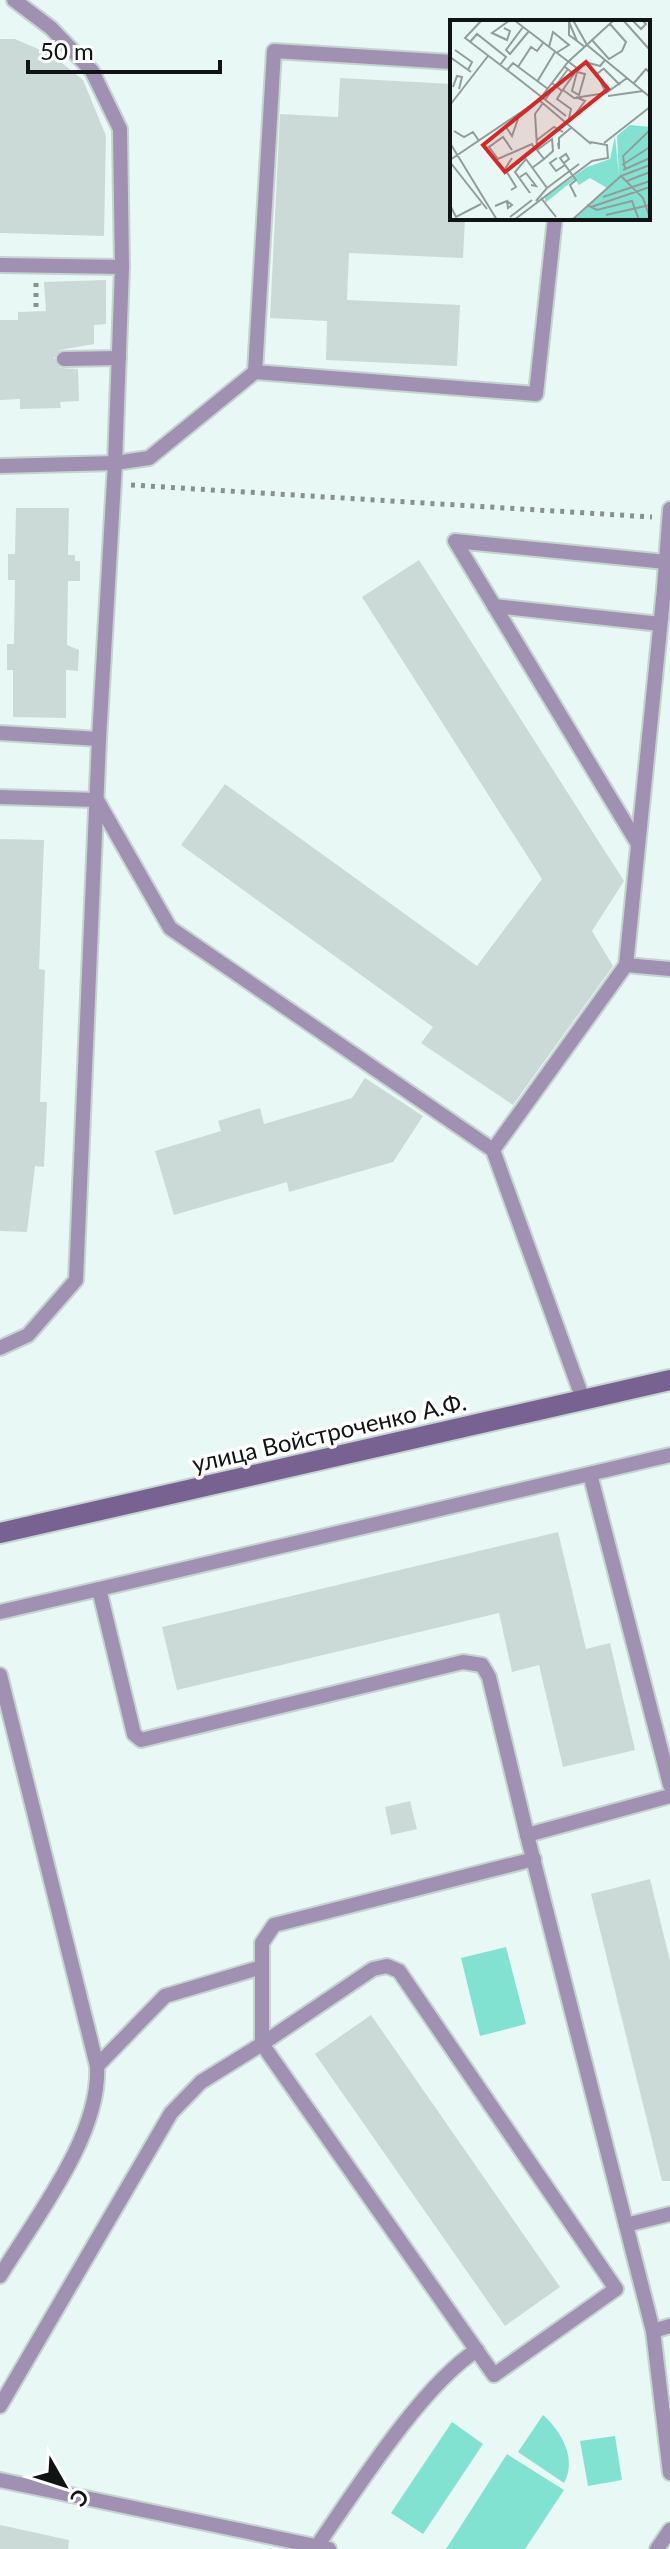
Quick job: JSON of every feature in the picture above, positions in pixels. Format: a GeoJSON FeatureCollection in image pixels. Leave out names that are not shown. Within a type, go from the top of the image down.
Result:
{"type":"FeatureCollection","features":[{"type":"Feature","properties":{"kind":"main road","name":"улица Войстроченко А.Ф."},"geometry":{"type":"LineString","coordinates":[[0,1533],[670,1380]]}},
{"type":"Feature","properties":{"kind":"lane"},"geometry":{"type":"LineString","coordinates":[[0,1348],[28,1335],[76,1280],[122,267],[120,129],[92,71],[51,28],[14,0]]}},
{"type":"Feature","properties":{"kind":"lane"},"geometry":{"type":"LineString","coordinates":[[255,372],[274,51],[450,62]]}},
{"type":"Feature","properties":{"kind":"lane"},"geometry":{"type":"LineString","coordinates":[[0,466],[115,463],[149,458],[255,372],[536,394],[555,220]]}},
{"type":"Feature","properties":{"kind":"lane"},"geometry":{"type":"LineString","coordinates":[[0,265],[122,267]]}},
{"type":"Feature","properties":{"kind":"lane"},"geometry":{"type":"LineString","coordinates":[[64,359],[119,358]]}},
{"type":"Feature","properties":{"kind":"lane"},"geometry":{"type":"LineString","coordinates":[[493,1150],[626,965],[660,624],[667,589],[670,509]]}},
{"type":"Feature","properties":{"kind":"lane"},"geometry":{"type":"LineString","coordinates":[[638,844],[455,541],[666,562]]}},
{"type":"Feature","properties":{"kind":"lane"},"geometry":{"type":"LineString","coordinates":[[494,606],[660,624]]}},
{"type":"Feature","properties":{"kind":"lane"},"geometry":{"type":"LineString","coordinates":[[0,733],[99,739]]}},
{"type":"Feature","properties":{"kind":"lane"},"geometry":{"type":"LineString","coordinates":[[0,797],[97,800]]}},
{"type":"Feature","properties":{"kind":"lane"},"geometry":{"type":"LineString","coordinates":[[97,800],[170,928],[493,1150],[584,1402]]}},
{"type":"Feature","properties":{"kind":"lane"},"geometry":{"type":"LineString","coordinates":[[626,965],[670,969]]}},
{"type":"Feature","properties":{"kind":"lane"},"geometry":{"type":"LineString","coordinates":[[0,1612],[670,1455]]}},
{"type":"Feature","properties":{"kind":"lane"},"geometry":{"type":"LineString","coordinates":[[590,1474],[670,1785]]}},
{"type":"Feature","properties":{"kind":"lane"},"geometry":{"type":"LineString","coordinates":[[99,1589],[134,1734],[141,1740],[463,1662],[482,1665],[489,1677],[643,2286],[653,2331],[670,2473]]}},
{"type":"Feature","properties":{"kind":"lane"},"geometry":{"type":"LineString","coordinates":[[0,1675],[97,2066],[99,2091],[87,2130],[0,2276]]}},
{"type":"Feature","properties":{"kind":"lane"},"geometry":{"type":"LineString","coordinates":[[527,1835],[670,1796]]}},
{"type":"Feature","properties":{"kind":"lane"},"geometry":{"type":"LineString","coordinates":[[534,1859],[274,1925],[262,1943],[262,2044],[494,2375],[616,2289],[643,2286]]}},
{"type":"Feature","properties":{"kind":"lane"},"geometry":{"type":"LineString","coordinates":[[0,2406],[171,2113],[201,2082],[373,1969],[387,1966],[399,1971],[616,2289]]}},
{"type":"Feature","properties":{"kind":"lane"},"geometry":{"type":"LineString","coordinates":[[97,2066],[165,1996],[262,1967]]}},
{"type":"Feature","properties":{"kind":"lane"},"geometry":{"type":"LineString","coordinates":[[626,2225],[670,2214]]}},
{"type":"Feature","properties":{"kind":"lane"},"geometry":{"type":"LineString","coordinates":[[653,2331],[670,2326]]}},
{"type":"Feature","properties":{"kind":"lane"},"geometry":{"type":"LineString","coordinates":[[0,2480],[323,2548],[365,2476],[444,2377],[477,2350]]}},
{"type":"Feature","properties":{"kind":"lane"},"geometry":{"type":"LineString","coordinates":[[657,2549],[670,2530]]}},
{"type":"Feature","properties":{"kind":"path"},"geometry":{"type":"LineString","coordinates":[[36,266],[36,311]]}},
{"type":"Feature","properties":{"kind":"path"},"geometry":{"type":"LineString","coordinates":[[114,484],[669,518]]}},
{"type":"Feature","properties":{"kind":"green space"},"geometry":{"type":"Polygon","coordinates":[[[506,1947],[526,2024],[480,2036],[461,1958],[506,1947]]]}},
{"type":"Feature","properties":{"kind":"green space"},"geometry":{"type":"Polygon","coordinates":[[[543,2415],[566,2446],[569,2465],[564,2483],[518,2452],[543,2415]]]}},
{"type":"Feature","properties":{"kind":"green space"},"geometry":{"type":"Polygon","coordinates":[[[452,2422],[483,2444],[423,2534],[391,2513],[452,2422]]]}},
{"type":"Feature","properties":{"kind":"green space"},"geometry":{"type":"Polygon","coordinates":[[[615,2436],[622,2480],[588,2486],[580,2441],[615,2436]]]}},
{"type":"Feature","properties":{"kind":"green space"},"geometry":{"type":"Polygon","coordinates":[[[507,2454],[564,2490],[525,2549],[446,2549],[507,2454]]]}},
{"type":"Feature","properties":{"kind":"building"},"geometry":{"type":"Polygon","coordinates":[[[0,39],[15,39],[52,55],[83,80],[106,136],[104,236],[0,233],[0,39]]]}},
{"type":"Feature","properties":{"kind":"building"},"geometry":{"type":"Polygon","coordinates":[[[340,78],[450,84],[450,220],[465,220],[463,258],[349,253],[347,300],[460,305],[457,366],[326,360],[327,321],[270,318],[280,114],[338,117],[340,78]]]}},
{"type":"Feature","properties":{"kind":"building"},"geometry":{"type":"Polygon","coordinates":[[[106,280],[106,324],[94,325],[94,344],[60,350],[54,358],[60,368],[78,369],[79,401],[60,402],[61,408],[20,409],[20,399],[0,400],[0,320],[18,320],[18,312],[46,311],[44,282],[106,280]]]}},
{"type":"Feature","properties":{"kind":"building"},"geometry":{"type":"Polygon","coordinates":[[[16,508],[69,508],[68,555],[75,555],[75,561],[80,561],[80,581],[68,581],[67,645],[79,650],[78,671],[66,670],[66,718],[13,717],[13,670],[7,670],[7,644],[14,644],[15,580],[8,580],[8,554],[15,554],[16,508]]]}},
{"type":"Feature","properties":{"kind":"building"},"geometry":{"type":"Polygon","coordinates":[[[419,560],[624,881],[592,931],[613,966],[513,1105],[421,1043],[433,1027],[181,845],[225,784],[477,966],[542,879],[362,597],[419,560]]]}},
{"type":"Feature","properties":{"kind":"building"},"geometry":{"type":"Polygon","coordinates":[[[0,839],[44,840],[39,969],[45,970],[40,1102],[47,1102],[44,1167],[35,1166],[27,1232],[0,1231],[0,839]]]}},
{"type":"Feature","properties":{"kind":"building"},"geometry":{"type":"Polygon","coordinates":[[[365,1078],[423,1116],[393,1162],[289,1192],[287,1182],[174,1215],[155,1151],[221,1131],[218,1121],[260,1108],[264,1124],[352,1098],[365,1078]]]}},
{"type":"Feature","properties":{"kind":"building"},"geometry":{"type":"Polygon","coordinates":[[[558,1532],[586,1649],[610,1643],[635,1750],[563,1767],[539,1665],[512,1672],[499,1613],[177,1690],[162,1627],[558,1532]]]}},
{"type":"Feature","properties":{"kind":"building"},"geometry":{"type":"Polygon","coordinates":[[[410,1801],[417,1829],[391,1835],[385,1807],[410,1801]]]}},
{"type":"Feature","properties":{"kind":"building"},"geometry":{"type":"Polygon","coordinates":[[[650,1879],[670,1961],[670,2181],[662,2181],[591,1894],[650,1879]]]}},
{"type":"Feature","properties":{"kind":"building"},"geometry":{"type":"Polygon","coordinates":[[[371,2015],[560,2287],[505,2326],[315,2054],[371,2015]]]}},
{"type":"Feature","properties":{"kind":"building"},"geometry":{"type":"Polygon","coordinates":[[[0,2525],[69,2540],[68,2549],[0,2549],[0,2525]]]}}]}
